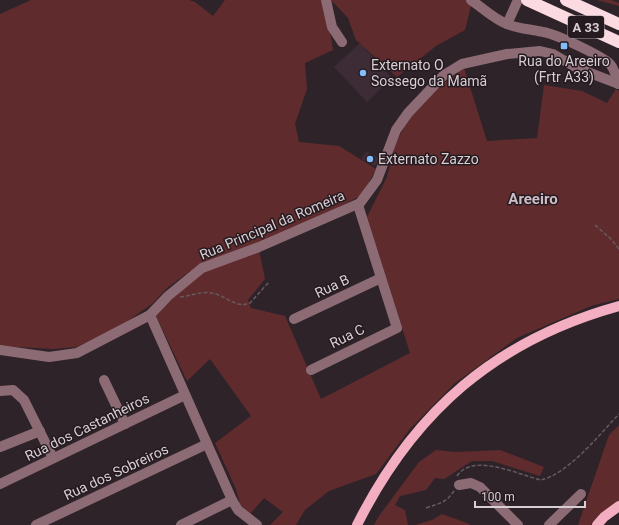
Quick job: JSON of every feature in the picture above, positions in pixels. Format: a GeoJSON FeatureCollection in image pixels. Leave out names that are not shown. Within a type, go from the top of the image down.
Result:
{"type":"FeatureCollection","features":[{"type":"Feature","properties":{"kind":"highway","name":"A 33"},"geometry":{"type":"LineString","coordinates":[[527,0],[619,42]]}},
{"type":"Feature","properties":{"kind":"highway","name":"A 33"},"geometry":{"type":"LineString","coordinates":[[566,0],[619,24]]}},
{"type":"Feature","properties":{"kind":"highway"},"geometry":{"type":"LineString","coordinates":[[552,12],[619,50]]}},
{"type":"Feature","properties":{"kind":"main road"},"geometry":{"type":"LineString","coordinates":[[358,525],[384,476],[402,451],[443,403],[469,380],[495,361],[523,344],[549,331],[578,319],[619,306]]}},
{"type":"Feature","properties":{"kind":"main road"},"geometry":{"type":"LineString","coordinates":[[363,525],[392,472],[408,450],[424,430],[467,388],[491,370],[532,344],[586,321],[619,310]]}},
{"type":"Feature","properties":{"kind":"main road"},"geometry":{"type":"LineString","coordinates":[[597,525],[604,517],[619,506]]}},
{"type":"Feature","properties":{"kind":"street"},"geometry":{"type":"LineString","coordinates":[[326,0],[332,27],[342,42]]}},
{"type":"Feature","properties":{"kind":"street"},"geometry":{"type":"LineString","coordinates":[[471,0],[497,19],[507,24],[556,36],[595,55],[610,64],[619,84]]}},
{"type":"Feature","properties":{"kind":"street"},"geometry":{"type":"LineString","coordinates":[[507,24],[518,0]]}},
{"type":"Feature","properties":{"kind":"street","name":"Rua Principal da Romeira"},"geometry":{"type":"LineString","coordinates":[[0,350],[49,357],[77,353],[150,314],[169,295],[202,268],[259,247],[360,203],[377,180],[396,130],[408,113],[444,75],[462,64],[507,54],[540,51],[553,54],[578,68],[619,84]]}},
{"type":"Feature","properties":{"kind":"street"},"geometry":{"type":"LineString","coordinates":[[358,204],[381,278]]}},
{"type":"Feature","properties":{"kind":"street","name":"Rua B"},"geometry":{"type":"LineString","coordinates":[[294,319],[381,278]]}},
{"type":"Feature","properties":{"kind":"street","name":"Rua C"},"geometry":{"type":"LineString","coordinates":[[310,370],[397,328],[381,278]]}},
{"type":"Feature","properties":{"kind":"street"},"geometry":{"type":"LineString","coordinates":[[150,314],[232,500],[238,510],[257,525]]}},
{"type":"Feature","properties":{"kind":"street"},"geometry":{"type":"LineString","coordinates":[[104,380],[125,424]]}},
{"type":"Feature","properties":{"kind":"street"},"geometry":{"type":"LineString","coordinates":[[0,391],[10,389],[18,393],[24,400],[53,458]]}},
{"type":"Feature","properties":{"kind":"street","name":"Rua dos Castanheiros"},"geometry":{"type":"LineString","coordinates":[[0,484],[185,395]]}},
{"type":"Feature","properties":{"kind":"street"},"geometry":{"type":"LineString","coordinates":[[0,447],[40,431]]}},
{"type":"Feature","properties":{"kind":"street","name":"Rua dos Sobreiros"},"geometry":{"type":"LineString","coordinates":[[36,525],[207,444]]}},
{"type":"Feature","properties":{"kind":"street"},"geometry":{"type":"LineString","coordinates":[[459,485],[471,483],[480,487],[518,525]]}},
{"type":"Feature","properties":{"kind":"street"},"geometry":{"type":"LineString","coordinates":[[549,525],[581,494]]}},
{"type":"Feature","properties":{"kind":"street"},"geometry":{"type":"LineString","coordinates":[[181,525],[232,500]]}},
{"type":"Feature","properties":{"kind":"path"},"geometry":{"type":"LineString","coordinates":[[595,225],[612,240],[619,249]]}},
{"type":"Feature","properties":{"kind":"path"},"geometry":{"type":"LineString","coordinates":[[169,295],[181,297],[199,293],[213,293],[240,305],[246,305],[250,303],[269,282]]}},
{"type":"Feature","properties":{"kind":"path"},"geometry":{"type":"LineString","coordinates":[[426,508],[443,503],[449,498],[454,489],[459,485],[456,482],[456,478],[462,470],[471,466],[482,464],[492,465],[541,480],[549,478],[577,457],[619,414]]}},
{"type":"Feature","properties":{"kind":"shaded area"},"geometry":{"type":"Polygon","coordinates":[[[31,0],[189,0],[195,2],[213,16],[225,0],[325,0],[333,50],[305,63],[307,89],[295,124],[299,142],[339,146],[376,169],[362,195],[303,225],[197,266],[167,288],[153,303],[118,328],[76,347],[53,349],[0,346],[0,14],[31,0]]]}},
{"type":"Feature","properties":{"kind":"shaded area"},"geometry":{"type":"Polygon","coordinates":[[[331,0],[475,0],[471,6],[465,30],[436,46],[397,77],[356,40],[348,18],[331,0]]]}},
{"type":"Feature","properties":{"kind":"shaded area"},"geometry":{"type":"Polygon","coordinates":[[[597,0],[611,0],[619,3],[619,6],[597,0]]]}},
{"type":"Feature","properties":{"kind":"shaded area","name":"Externato O Sossego da Mamã"},"geometry":{"type":"Polygon","coordinates":[[[360,43],[392,78],[367,102],[334,67],[360,43]]]}},
{"type":"Feature","properties":{"kind":"shaded area"},"geometry":{"type":"Polygon","coordinates":[[[464,68],[487,141],[537,138],[544,85],[582,91],[607,103],[616,89],[619,91],[619,299],[591,306],[517,338],[454,384],[410,429],[376,474],[329,491],[305,510],[296,525],[270,525],[283,512],[264,498],[250,514],[240,504],[236,489],[215,443],[251,416],[210,359],[187,381],[156,316],[182,288],[206,271],[259,250],[265,279],[248,300],[251,308],[285,316],[321,399],[410,353],[367,217],[387,177],[395,145],[410,115],[442,84],[464,68]]]}},
{"type":"Feature","properties":{"kind":"shaded area","name":"Externato Zazzo"},"geometry":{"type":"Polygon","coordinates":[[[366,151],[380,159],[375,166],[361,159],[366,151]]]}},
{"type":"Feature","properties":{"kind":"shaded area"},"geometry":{"type":"Polygon","coordinates":[[[619,425],[619,501],[600,514],[591,525],[578,525],[609,435],[619,425]]]}},
{"type":"Feature","properties":{"kind":"shaded area"},"geometry":{"type":"Polygon","coordinates":[[[436,450],[456,452],[500,450],[544,467],[540,476],[492,461],[472,461],[444,479],[435,478],[426,490],[400,496],[395,505],[405,510],[408,525],[374,525],[419,462],[436,450]]]}},
{"type":"Feature","properties":{"kind":"shaded area"},"geometry":{"type":"Polygon","coordinates":[[[442,514],[470,525],[415,525],[432,520],[442,514]]]}},
{"type":"Feature","properties":{"kind":"place","name":"Rua do Areeiro (Frtr A33)"},"geometry":{"type":"Point","coordinates":[564,46]}},
{"type":"Feature","properties":{"kind":"place","name":"Externato O Sossego da Mamã"},"geometry":{"type":"Point","coordinates":[363,73]}},
{"type":"Feature","properties":{"kind":"place","name":"Externato Zazzo"},"geometry":{"type":"Point","coordinates":[370,159]}},
{"type":"Feature","properties":{"kind":"district","name":"Areeiro"},"geometry":{"type":"Point","coordinates":[533,199]}}]}
